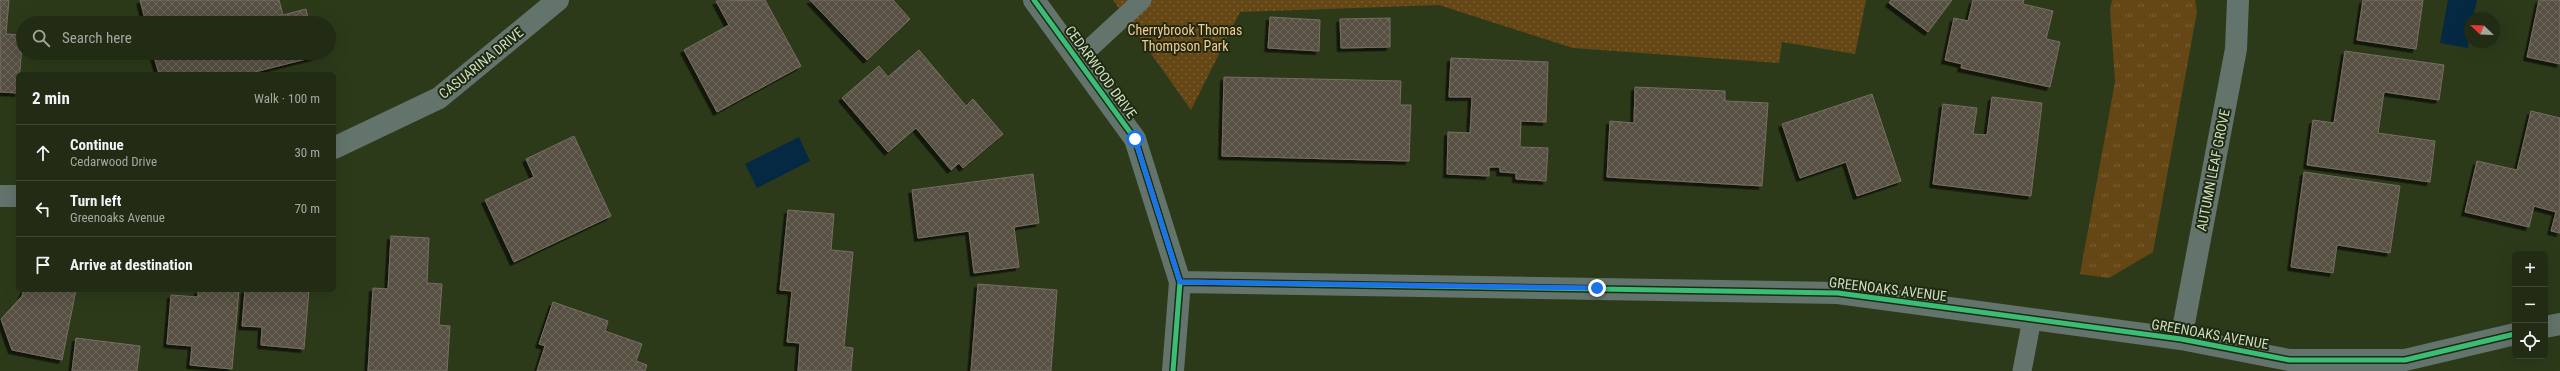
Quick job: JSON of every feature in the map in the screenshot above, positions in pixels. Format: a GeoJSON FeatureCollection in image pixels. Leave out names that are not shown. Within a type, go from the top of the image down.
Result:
{"type":"FeatureCollection","features":[{"type":"Feature","properties":{"kind":"street","name":"CASUARINA DRIVE"},"geometry":{"type":"LineString","coordinates":[[336,147],[439,98],[558,0]]}},
{"type":"Feature","properties":{"kind":"street","name":"CEDARWOOD DRIVE"},"geometry":{"type":"LineString","coordinates":[[1034,0],[1135,139],[1180,282],[1173,371]]}},
{"type":"Feature","properties":{"kind":"street","name":"AUTUMN LEAF GROVE"},"geometry":{"type":"LineString","coordinates":[[2181,340],[2236,49],[2238,0]]}},
{"type":"Feature","properties":{"kind":"street"},"geometry":{"type":"LineString","coordinates":[[0,196],[16,196]]}},
{"type":"Feature","properties":{"kind":"street","name":"GREENOAKS AVENUE"},"geometry":{"type":"LineString","coordinates":[[1180,282],[1838,293],[2181,340],[2289,360],[2405,360],[2512,335]]}},
{"type":"Feature","properties":{"kind":"street"},"geometry":{"type":"LineString","coordinates":[[2548,326],[2560,324]]}},
{"type":"Feature","properties":{"kind":"lane"},"geometry":{"type":"LineString","coordinates":[[1077,60],[1142,0]]}},
{"type":"Feature","properties":{"kind":"lane"},"geometry":{"type":"LineString","coordinates":[[2022,371],[2032,320]]}},
{"type":"Feature","properties":{"kind":"green space","name":"Cherrybrook Thomas Thompson Park"},"geometry":{"type":"Polygon","coordinates":[[[1113,0],[1866,0],[1855,54],[1782,42],[1779,63],[1573,48],[1439,5],[1240,12],[1191,110],[1113,0]]]}},
{"type":"Feature","properties":{"kind":"green space"},"geometry":{"type":"Polygon","coordinates":[[[2112,0],[2195,0],[2197,12],[2153,252],[2109,278],[2080,274],[2115,82],[2110,9],[2112,0]]]}},
{"type":"Feature","properties":{"kind":"water"},"geometry":{"type":"Polygon","coordinates":[[[2448,0],[2477,0],[2474,12],[2464,12],[2464,47],[2440,43],[2448,0]]]}},
{"type":"Feature","properties":{"kind":"water"},"geometry":{"type":"Polygon","coordinates":[[[799,137],[810,161],[757,188],[745,164],[799,137]]]}},
{"type":"Feature","properties":{"kind":"building"},"geometry":{"type":"Polygon","coordinates":[[[0,0],[9,0],[6,34],[16,35],[16,60],[21,60],[20,72],[16,72],[16,93],[0,92],[0,0]]]}},
{"type":"Feature","properties":{"kind":"building"},"geometry":{"type":"Polygon","coordinates":[[[140,0],[279,0],[283,15],[306,9],[308,16],[144,16],[140,0]]]}},
{"type":"Feature","properties":{"kind":"building"},"geometry":{"type":"Polygon","coordinates":[[[765,0],[801,66],[717,112],[684,50],[729,25],[716,1],[765,0]]]}},
{"type":"Feature","properties":{"kind":"building"},"geometry":{"type":"Polygon","coordinates":[[[810,0],[893,0],[910,19],[867,60],[810,0]]]}},
{"type":"Feature","properties":{"kind":"building"},"geometry":{"type":"Polygon","coordinates":[[[1891,0],[1952,0],[1928,32],[1889,3],[1891,0]]]}},
{"type":"Feature","properties":{"kind":"building"},"geometry":{"type":"Polygon","coordinates":[[[1973,0],[2024,0],[2023,4],[2053,11],[2046,39],[2060,42],[2050,87],[1961,68],[1962,64],[1945,60],[1954,18],[1968,21],[1973,0]]]}},
{"type":"Feature","properties":{"kind":"building"},"geometry":{"type":"Polygon","coordinates":[[[2363,0],[2423,0],[2416,49],[2357,40],[2363,0]]]}},
{"type":"Feature","properties":{"kind":"building"},"geometry":{"type":"Polygon","coordinates":[[[2539,0],[2560,0],[2560,64],[2527,57],[2539,0]]]}},
{"type":"Feature","properties":{"kind":"building"},"geometry":{"type":"Polygon","coordinates":[[[1270,17],[1320,20],[1319,51],[1268,48],[1270,17]]]}},
{"type":"Feature","properties":{"kind":"building"},"geometry":{"type":"Polygon","coordinates":[[[1390,18],[1390,47],[1341,48],[1340,19],[1390,18]]]}},
{"type":"Feature","properties":{"kind":"building"},"geometry":{"type":"Polygon","coordinates":[[[919,50],[966,106],[973,99],[1003,134],[963,168],[959,163],[951,170],[916,128],[888,152],[842,98],[879,66],[888,77],[919,50]]]}},
{"type":"Feature","properties":{"kind":"building"},"geometry":{"type":"Polygon","coordinates":[[[2345,51],[2444,65],[2439,100],[2384,92],[2378,133],[2435,141],[2430,182],[2307,165],[2313,120],[2334,123],[2345,51]]]}},
{"type":"Feature","properties":{"kind":"building"},"geometry":{"type":"Polygon","coordinates":[[[1451,58],[1548,62],[1546,122],[1521,121],[1520,147],[1548,148],[1546,181],[1516,179],[1516,173],[1500,172],[1500,167],[1489,167],[1489,176],[1447,174],[1448,132],[1470,133],[1472,97],[1449,97],[1451,58]]]}},
{"type":"Feature","properties":{"kind":"building"},"geometry":{"type":"Polygon","coordinates":[[[155,60],[302,60],[255,72],[158,72],[155,60]]]}},
{"type":"Feature","properties":{"kind":"building"},"geometry":{"type":"Polygon","coordinates":[[[1224,77],[1401,81],[1400,105],[1411,105],[1409,161],[1222,156],[1224,77]]]}},
{"type":"Feature","properties":{"kind":"building"},"geometry":{"type":"Polygon","coordinates":[[[1635,87],[1725,91],[1725,101],[1768,103],[1762,186],[1607,177],[1610,121],[1634,123],[1635,87]]]}},
{"type":"Feature","properties":{"kind":"building"},"geometry":{"type":"Polygon","coordinates":[[[1872,94],[1901,181],[1857,196],[1846,162],[1800,178],[1782,124],[1872,94]]]}},
{"type":"Feature","properties":{"kind":"building"},"geometry":{"type":"Polygon","coordinates":[[[1992,97],[2042,103],[2031,196],[1933,184],[1943,104],[1977,108],[1973,134],[1987,135],[1992,97]]]}},
{"type":"Feature","properties":{"kind":"building"},"geometry":{"type":"Polygon","coordinates":[[[2531,111],[2560,118],[2560,233],[2551,231],[2556,212],[2534,206],[2529,227],[2465,212],[2477,161],[2517,170],[2531,111]]]}},
{"type":"Feature","properties":{"kind":"building"},"geometry":{"type":"Polygon","coordinates":[[[574,136],[611,216],[514,262],[485,200],[534,177],[526,159],[574,136]]]}},
{"type":"Feature","properties":{"kind":"building"},"geometry":{"type":"Polygon","coordinates":[[[2304,172],[2400,186],[2390,253],[2337,245],[2333,273],[2291,267],[2304,172]]]}},
{"type":"Feature","properties":{"kind":"building"},"geometry":{"type":"Polygon","coordinates":[[[1033,174],[1039,223],[1014,227],[1019,267],[974,273],[969,231],[918,238],[912,190],[1033,174]]]}},
{"type":"Feature","properties":{"kind":"building"},"geometry":{"type":"Polygon","coordinates":[[[788,210],[834,214],[831,250],[853,252],[844,347],[853,348],[851,371],[798,371],[800,343],[787,342],[792,291],[780,290],[788,210]]]}},
{"type":"Feature","properties":{"kind":"building"},"geometry":{"type":"Polygon","coordinates":[[[391,236],[429,238],[427,283],[442,284],[439,325],[450,326],[447,371],[368,371],[373,288],[388,289],[391,236]]]}},
{"type":"Feature","properties":{"kind":"building"},"geometry":{"type":"Polygon","coordinates":[[[978,284],[1057,290],[1051,371],[971,371],[978,284]]]}},
{"type":"Feature","properties":{"kind":"building"},"geometry":{"type":"Polygon","coordinates":[[[23,292],[76,292],[62,360],[12,350],[1,319],[22,296],[23,292]]]}},
{"type":"Feature","properties":{"kind":"building"},"geometry":{"type":"Polygon","coordinates":[[[198,292],[239,292],[232,369],[190,365],[192,346],[167,344],[171,295],[198,297],[198,292]]]}},
{"type":"Feature","properties":{"kind":"building"},"geometry":{"type":"Polygon","coordinates":[[[245,292],[309,292],[304,349],[261,345],[262,327],[242,326],[245,292]]]}},
{"type":"Feature","properties":{"kind":"building"},"geometry":{"type":"Polygon","coordinates":[[[553,302],[608,321],[605,331],[642,344],[636,361],[647,365],[645,371],[537,371],[545,346],[539,344],[553,302]]]}},
{"type":"Feature","properties":{"kind":"building"},"geometry":{"type":"Polygon","coordinates":[[[76,338],[140,346],[137,371],[72,371],[76,338]]]}},
{"type":"Feature","properties":{"kind":"cycle path"},"geometry":{"type":"LineString","coordinates":[[1034,0],[1135,139],[1180,282],[1173,371]]}},
{"type":"Feature","properties":{"kind":"cycle path"},"geometry":{"type":"LineString","coordinates":[[1180,282],[1838,293],[2181,339],[2289,360],[2405,360],[2512,335]]}},
{"type":"Feature","properties":{"kind":"route"},"geometry":{"type":"LineString","coordinates":[[1135,139],[1180,282],[1597,288]]}}]}
